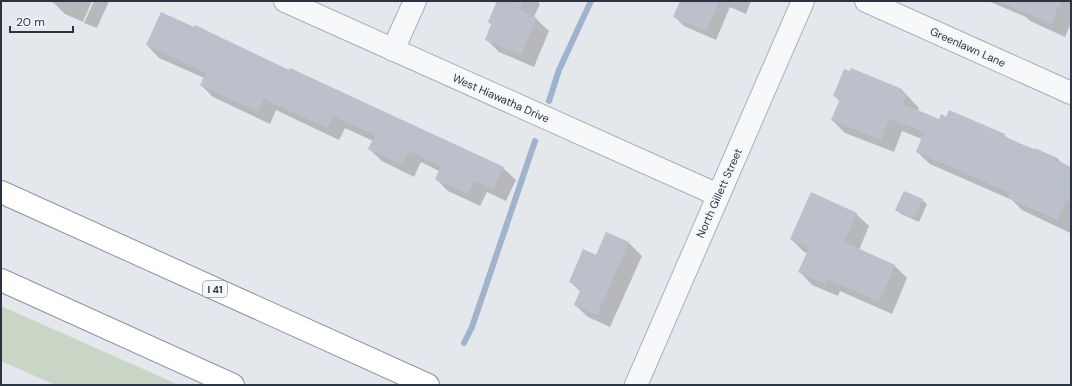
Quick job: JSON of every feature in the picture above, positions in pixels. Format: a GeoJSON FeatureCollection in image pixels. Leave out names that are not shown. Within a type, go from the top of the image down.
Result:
{"type":"FeatureCollection","features":[{"type":"Feature","properties":{"kind":"highway","name":"I 41"},"geometry":{"type":"LineString","coordinates":[[1,192],[428,385]]}},
{"type":"Feature","properties":{"kind":"highway"},"geometry":{"type":"LineString","coordinates":[[1,280],[233,385]]}},
{"type":"Feature","properties":{"kind":"street","name":"West Hiawatha Drive"},"geometry":{"type":"LineString","coordinates":[[285,1],[718,195]]}},
{"type":"Feature","properties":{"kind":"street"},"geometry":{"type":"LineString","coordinates":[[393,50],[415,1]]}},
{"type":"Feature","properties":{"kind":"street","name":"North Gillett Street"},"geometry":{"type":"LineString","coordinates":[[636,385],[803,1]]}},
{"type":"Feature","properties":{"kind":"street","name":"Greenlawn Lane"},"geometry":{"type":"LineString","coordinates":[[866,1],[1071,94]]}},
{"type":"Feature","properties":{"kind":"green space"},"geometry":{"type":"Polygon","coordinates":[[[1,306],[179,385],[55,385],[1,361],[1,306]]]}},
{"type":"Feature","properties":{"kind":"building"},"geometry":{"type":"Polygon","coordinates":[[[497,1],[523,1],[519,9],[537,18],[521,55],[485,40],[491,24],[488,22],[497,1]]]}},
{"type":"Feature","properties":{"kind":"building"},"geometry":{"type":"Polygon","coordinates":[[[680,1],[719,1],[706,31],[673,17],[680,1]]]}},
{"type":"Feature","properties":{"kind":"building"},"geometry":{"type":"Polygon","coordinates":[[[998,1],[1061,1],[1051,24],[998,1]]]}},
{"type":"Feature","properties":{"kind":"building"},"geometry":{"type":"Polygon","coordinates":[[[161,12],[194,27],[195,25],[289,70],[290,68],[504,167],[493,189],[474,181],[468,194],[435,179],[441,166],[409,151],[402,165],[368,149],[375,135],[333,116],[327,128],[264,99],[257,112],[200,85],[206,73],[146,45],[161,12]]]}},
{"type":"Feature","properties":{"kind":"building"},"geometry":{"type":"Polygon","coordinates":[[[851,68],[902,89],[900,92],[907,95],[903,104],[939,119],[941,114],[946,117],[949,110],[1005,134],[1004,136],[1034,150],[1035,148],[1057,158],[1056,160],[1071,167],[1071,203],[1066,200],[1057,220],[1008,198],[1010,193],[916,152],[924,132],[889,119],[881,140],[831,120],[840,99],[833,96],[844,69],[850,71],[851,68]]]}},
{"type":"Feature","properties":{"kind":"building"},"geometry":{"type":"Polygon","coordinates":[[[904,191],[923,199],[914,218],[895,210],[904,191]]]}},
{"type":"Feature","properties":{"kind":"building"},"geometry":{"type":"Polygon","coordinates":[[[811,192],[857,213],[844,242],[895,265],[879,302],[827,279],[825,284],[798,272],[809,248],[790,239],[811,192]]]}},
{"type":"Feature","properties":{"kind":"building"},"geometry":{"type":"Polygon","coordinates":[[[606,232],[629,242],[597,315],[574,305],[581,288],[569,282],[583,249],[596,255],[606,232]]]}},
{"type":"Feature","properties":{"kind":"waterway"},"geometry":{"type":"LineString","coordinates":[[549,101],[559,70],[591,1]]}},
{"type":"Feature","properties":{"kind":"waterway"},"geometry":{"type":"LineString","coordinates":[[464,343],[472,327],[535,141]]}}]}
